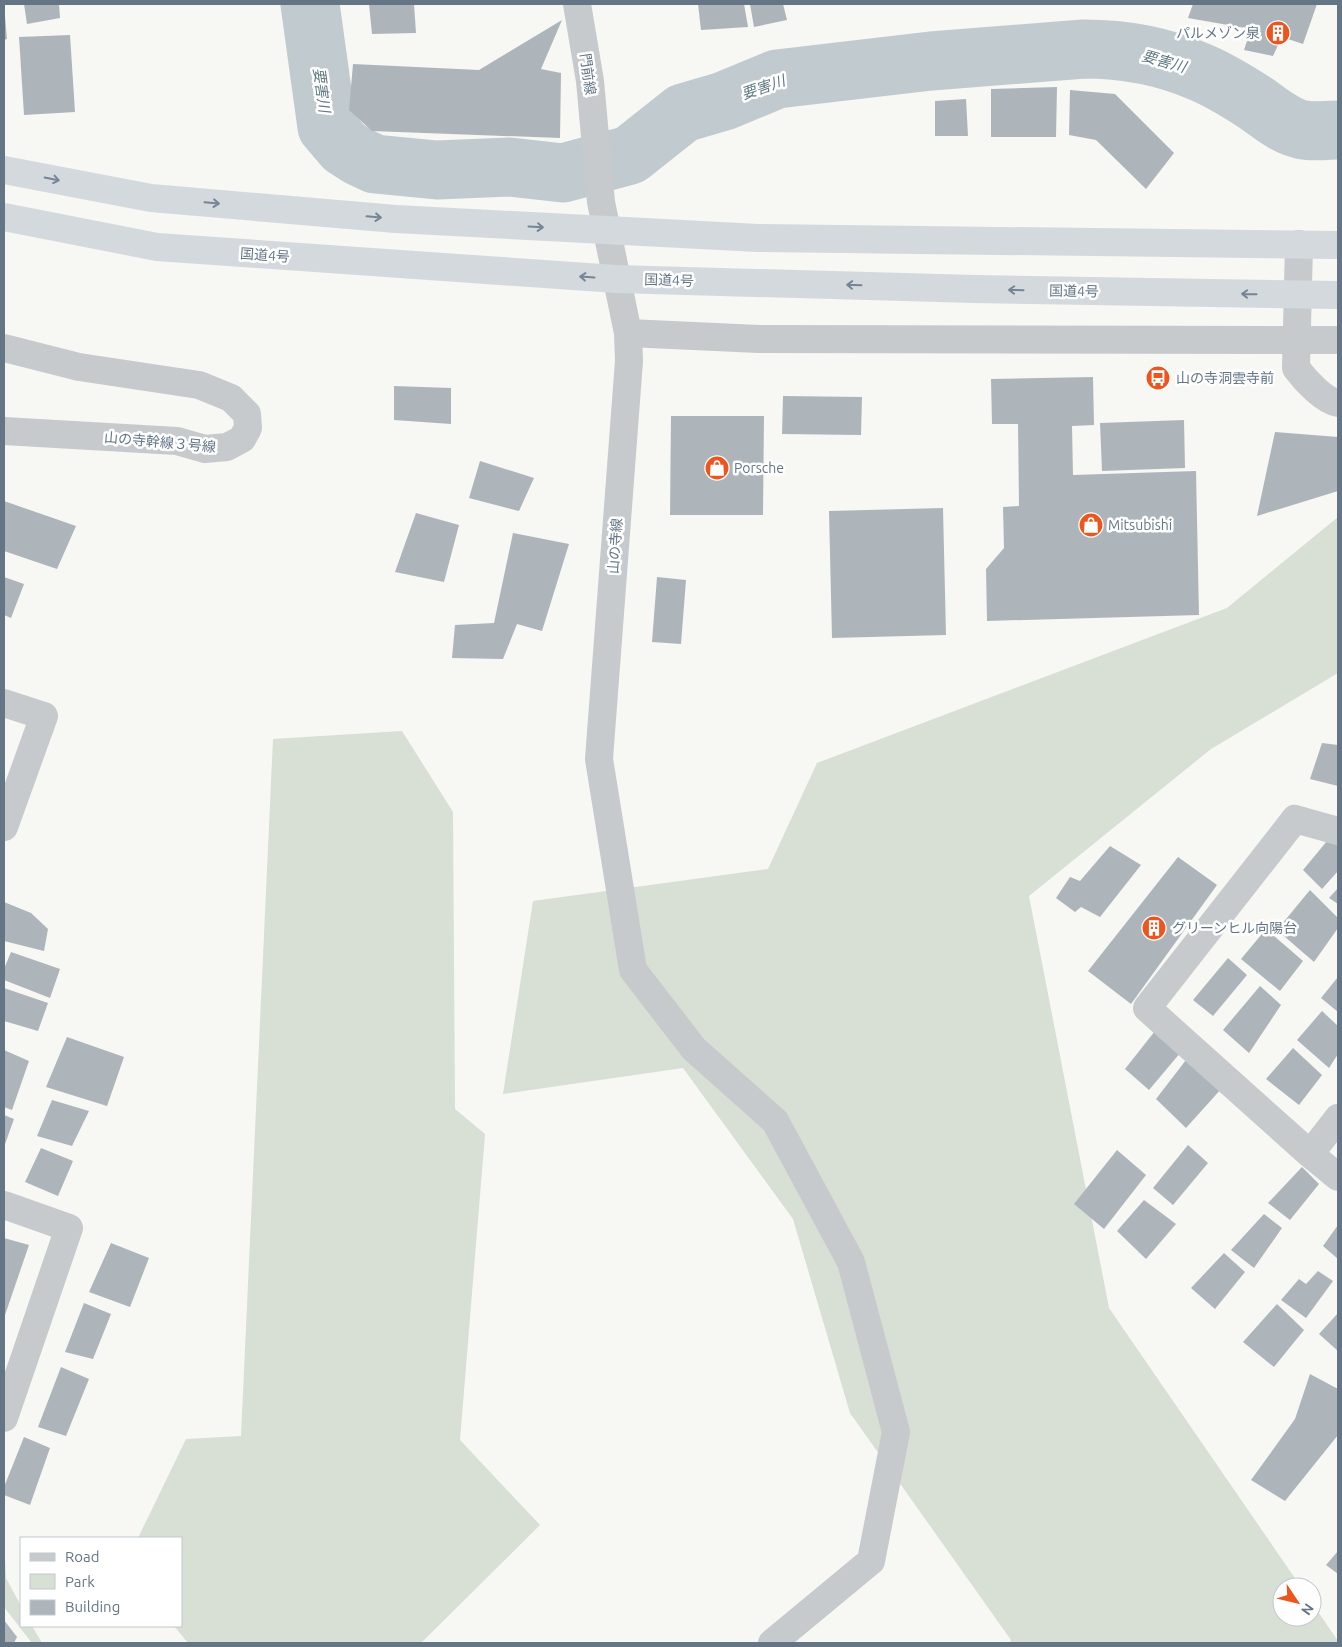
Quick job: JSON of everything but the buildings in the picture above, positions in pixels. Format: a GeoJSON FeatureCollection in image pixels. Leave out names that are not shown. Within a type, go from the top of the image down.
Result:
{"type":"FeatureCollection","features":[{"type":"Feature","properties":{"kind":"highway"},"geometry":{"type":"LineString","coordinates":[[4,170],[151,198],[396,219],[758,238],[1338,245]]}},
{"type":"Feature","properties":{"kind":"highway","name":"国道4号"},"geometry":{"type":"LineString","coordinates":[[4,217],[157,247],[616,279],[984,289],[1338,295]]}},
{"type":"Feature","properties":{"kind":"street","name":"門前線"},"geometry":{"type":"LineString","coordinates":[[577,4],[590,81],[601,202],[607,230]]}},
{"type":"Feature","properties":{"kind":"street","name":"山の寺線"},"geometry":{"type":"LineString","coordinates":[[607,230],[628,333],[629,361],[600,760],[633,970],[694,1049],[775,1121],[851,1262],[896,1432],[871,1561],[772,1643]]}},
{"type":"Feature","properties":{"kind":"street"},"geometry":{"type":"LineString","coordinates":[[1299,244],[1296,368],[1306,380],[1332,402],[1338,403]]}},
{"type":"Feature","properties":{"kind":"street"},"geometry":{"type":"LineString","coordinates":[[628,333],[759,339],[1338,340]]}},
{"type":"Feature","properties":{"kind":"street","name":"山の寺幹線３号線"},"geometry":{"type":"LineString","coordinates":[[4,348],[79,367],[199,385],[231,398],[247,414],[248,428],[242,439],[227,447],[205,449],[177,441],[4,431]]}},
{"type":"Feature","properties":{"kind":"street"},"geometry":{"type":"LineString","coordinates":[[4,703],[44,716],[4,827]]}},
{"type":"Feature","properties":{"kind":"street"},"geometry":{"type":"LineString","coordinates":[[1338,831],[1295,819],[1147,1008],[1338,1177]]}},
{"type":"Feature","properties":{"kind":"street"},"geometry":{"type":"LineString","coordinates":[[1310,1154],[1338,1118]]}},
{"type":"Feature","properties":{"kind":"street"},"geometry":{"type":"LineString","coordinates":[[4,1205],[70,1228],[4,1418]]}},
{"type":"Feature","properties":{"kind":"green space"},"geometry":{"type":"Polygon","coordinates":[[[1338,517],[1338,673],[1211,749],[1029,896],[1109,1308],[1294,1577],[1272,1577],[1272,1627],[1322,1627],[1322,1618],[1338,1643],[1010,1643],[1011,1640],[850,1413],[793,1219],[683,1068],[503,1094],[533,901],[768,869],[817,763],[1227,608],[1338,517]]]}},
{"type":"Feature","properties":{"kind":"green space"},"geometry":{"type":"Polygon","coordinates":[[[402,731],[453,812],[455,1109],[485,1134],[460,1440],[540,1525],[421,1643],[188,1643],[175,1627],[182,1627],[182,1537],[138,1537],[186,1439],[241,1436],[273,739],[402,731]]]}},
{"type":"Feature","properties":{"kind":"green space"},"geometry":{"type":"Polygon","coordinates":[[[4,1539],[6,1578],[20,1604],[20,1627],[33,1627],[42,1643],[32,1643],[4,1607],[4,1539]]]}},
{"type":"Feature","properties":{"kind":"waterway","name":"要害川"},"geometry":{"type":"LineString","coordinates":[[310,4],[327,127],[344,147],[375,164],[437,170],[510,167],[563,173],[630,155],[683,113],[724,101],[777,79],[931,61],[1084,49],[1114,50],[1143,54],[1186,66],[1221,82],[1290,126],[1308,131],[1338,130]]}},
{"type":"Feature","properties":{"kind":"place","name":"パルメゾン泉"},"geometry":{"type":"Point","coordinates":[1278,33]}},
{"type":"Feature","properties":{"kind":"place","name":"山の寺洞雲寺前"},"geometry":{"type":"Point","coordinates":[1158,378]}},
{"type":"Feature","properties":{"kind":"place","name":"Porsche"},"geometry":{"type":"Point","coordinates":[717,468]}},
{"type":"Feature","properties":{"kind":"place","name":"Mitsubishi"},"geometry":{"type":"Point","coordinates":[1091,525]}},
{"type":"Feature","properties":{"kind":"place","name":"グリーンヒル向陽台"},"geometry":{"type":"Point","coordinates":[1154,928]}}]}
